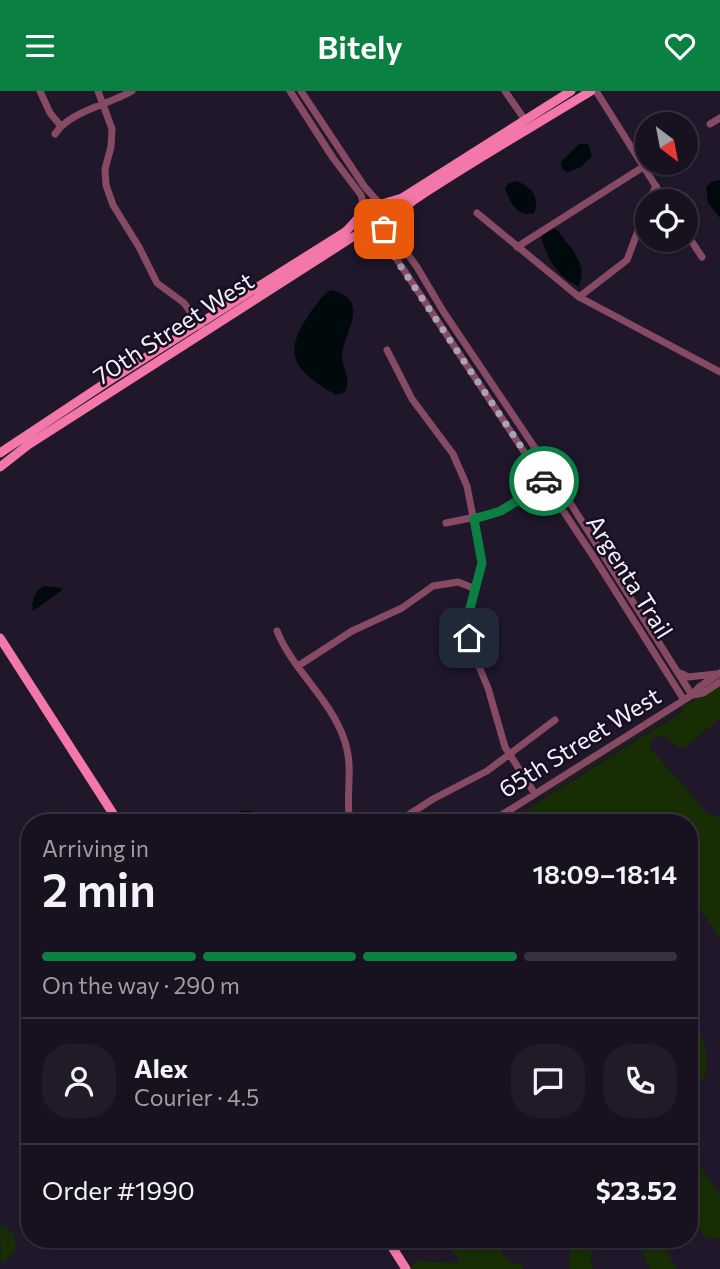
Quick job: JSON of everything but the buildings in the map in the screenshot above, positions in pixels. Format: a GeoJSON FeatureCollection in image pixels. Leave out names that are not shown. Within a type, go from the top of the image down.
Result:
{"type":"FeatureCollection","features":[{"type":"Feature","properties":{"kind":"main road"},"geometry":{"type":"LineString","coordinates":[[571,91],[402,198],[370,205],[365,213],[365,222],[374,230],[389,225],[414,200],[593,91]]}},
{"type":"Feature","properties":{"kind":"main road"},"geometry":{"type":"LineString","coordinates":[[381,204],[390,210],[389,225]]}},
{"type":"Feature","properties":{"kind":"main road","name":"70th Street West"},"geometry":{"type":"LineString","coordinates":[[0,467],[28,445],[338,236],[365,213]]}},
{"type":"Feature","properties":{"kind":"main road","name":"70th Street West"},"geometry":{"type":"LineString","coordinates":[[0,453],[351,238],[374,230]]}},
{"type":"Feature","properties":{"kind":"main road"},"geometry":{"type":"LineString","coordinates":[[0,638],[113,814]]}},
{"type":"Feature","properties":{"kind":"main road"},"geometry":{"type":"LineString","coordinates":[[393,1248],[406,1269]]}},
{"type":"Feature","properties":{"kind":"street"},"geometry":{"type":"LineString","coordinates":[[40,91],[50,113],[60,125]]}},
{"type":"Feature","properties":{"kind":"street"},"geometry":{"type":"LineString","coordinates":[[98,91],[111,129],[111,147],[105,169],[106,185],[113,205],[157,282],[184,303],[202,328]]}},
{"type":"Feature","properties":{"kind":"street"},"geometry":{"type":"LineString","coordinates":[[55,134],[60,125],[80,113],[132,91]]}},
{"type":"Feature","properties":{"kind":"street"},"geometry":{"type":"LineString","coordinates":[[290,91],[333,158],[361,195],[365,213]]}},
{"type":"Feature","properties":{"kind":"street"},"geometry":{"type":"LineString","coordinates":[[301,91],[369,194],[381,204]]}},
{"type":"Feature","properties":{"kind":"street"},"geometry":{"type":"LineString","coordinates":[[505,91],[525,120]]}},
{"type":"Feature","properties":{"kind":"street"},"geometry":{"type":"LineString","coordinates":[[593,91],[635,155]]}},
{"type":"Feature","properties":{"kind":"street"},"geometry":{"type":"LineString","coordinates":[[710,124],[720,118]]}},
{"type":"Feature","properties":{"kind":"street"},"geometry":{"type":"LineString","coordinates":[[517,247],[635,172]]}},
{"type":"Feature","properties":{"kind":"street"},"geometry":{"type":"LineString","coordinates":[[648,175],[658,189]]}},
{"type":"Feature","properties":{"kind":"street"},"geometry":{"type":"LineString","coordinates":[[477,213],[579,297],[720,372]]}},
{"type":"Feature","properties":{"kind":"street","name":"Argenta Trail"},"geometry":{"type":"LineString","coordinates":[[389,225],[692,695]]}},
{"type":"Feature","properties":{"kind":"street","name":"Argenta Trail"},"geometry":{"type":"LineString","coordinates":[[374,230],[545,483],[684,700]]}},
{"type":"Feature","properties":{"kind":"street"},"geometry":{"type":"LineString","coordinates":[[579,297],[627,260],[635,238]]}},
{"type":"Feature","properties":{"kind":"street"},"geometry":{"type":"LineString","coordinates":[[698,251],[702,257]]}},
{"type":"Feature","properties":{"kind":"street"},"geometry":{"type":"LineString","coordinates":[[387,350],[408,393],[459,465],[469,493],[482,563],[467,625],[472,652],[488,688],[509,755],[535,794]]}},
{"type":"Feature","properties":{"kind":"street"},"geometry":{"type":"LineString","coordinates":[[446,523],[501,511],[545,483],[554,488],[592,538]]}},
{"type":"Feature","properties":{"kind":"street"},"geometry":{"type":"LineString","coordinates":[[298,666],[352,631],[402,608],[433,586],[458,582],[476,589]]}},
{"type":"Feature","properties":{"kind":"street"},"geometry":{"type":"LineString","coordinates":[[277,631],[286,651],[335,718],[345,741],[350,773],[349,814]]}},
{"type":"Feature","properties":{"kind":"street"},"geometry":{"type":"LineString","coordinates":[[676,669],[688,677],[720,673]]}},
{"type":"Feature","properties":{"kind":"street","name":"65th Street West"},"geometry":{"type":"LineString","coordinates":[[503,814],[692,695],[720,673]]}},
{"type":"Feature","properties":{"kind":"street","name":"65th Street West"},"geometry":{"type":"LineString","coordinates":[[692,695],[703,693],[720,682]]}},
{"type":"Feature","properties":{"kind":"street"},"geometry":{"type":"LineString","coordinates":[[410,814],[433,799],[477,778],[555,720]]}},
{"type":"Feature","properties":{"kind":"green space"},"geometry":{"type":"Polygon","coordinates":[[[720,685],[720,718],[686,747],[679,748],[667,737],[661,736],[653,739],[649,747],[707,813],[720,818],[720,938],[698,906],[698,814],[520,814],[683,712],[682,707],[720,685]]]}},
{"type":"Feature","properties":{"kind":"green space"},"geometry":{"type":"Polygon","coordinates":[[[680,710],[542,797],[544,794],[680,710]]]}},
{"type":"Feature","properties":{"kind":"green space"},"geometry":{"type":"Polygon","coordinates":[[[698,1026],[704,1043],[707,1067],[699,1082],[698,1026]]]}},
{"type":"Feature","properties":{"kind":"green space"},"geometry":{"type":"Polygon","coordinates":[[[698,1163],[720,1195],[720,1238],[708,1239],[698,1229],[698,1163]]]}},
{"type":"Feature","properties":{"kind":"green space"},"geometry":{"type":"Polygon","coordinates":[[[0,1225],[12,1232],[16,1243],[12,1255],[1,1263],[0,1225]]]}},
{"type":"Feature","properties":{"kind":"green space"},"geometry":{"type":"Polygon","coordinates":[[[450,1248],[500,1248],[505,1257],[523,1265],[523,1269],[410,1267],[418,1261],[458,1263],[450,1248]]]}},
{"type":"Feature","properties":{"kind":"green space"},"geometry":{"type":"Polygon","coordinates":[[[595,1248],[591,1260],[593,1269],[569,1269],[570,1250],[595,1248]]]}},
{"type":"Feature","properties":{"kind":"green space"},"geometry":{"type":"Polygon","coordinates":[[[640,1248],[669,1248],[668,1254],[677,1269],[650,1269],[640,1248]]]}},
{"type":"Feature","properties":{"kind":"shaded area"},"geometry":{"type":"Polygon","coordinates":[[[579,144],[588,144],[592,156],[581,167],[568,172],[562,169],[561,162],[579,144]]]}},
{"type":"Feature","properties":{"kind":"shaded area"},"geometry":{"type":"Polygon","coordinates":[[[720,180],[720,218],[708,203],[706,187],[711,182],[720,180]]]}},
{"type":"Feature","properties":{"kind":"shaded area"},"geometry":{"type":"Polygon","coordinates":[[[517,181],[533,194],[536,202],[534,213],[519,211],[509,199],[505,188],[509,183],[517,181]]]}},
{"type":"Feature","properties":{"kind":"shaded area"},"geometry":{"type":"Polygon","coordinates":[[[554,228],[573,250],[580,264],[582,271],[578,287],[556,268],[545,248],[541,237],[544,232],[554,228]]]}},
{"type":"Feature","properties":{"kind":"shaded area"},"geometry":{"type":"Polygon","coordinates":[[[330,290],[343,294],[350,300],[353,308],[351,326],[342,354],[347,387],[345,392],[336,395],[304,372],[295,355],[298,333],[314,307],[330,290]]]}},
{"type":"Feature","properties":{"kind":"shaded area"},"geometry":{"type":"Polygon","coordinates":[[[44,586],[62,590],[33,611],[34,596],[44,586]]]}},
{"type":"Feature","properties":{"kind":"shaded area"},"geometry":{"type":"Polygon","coordinates":[[[252,811],[257,814],[230,814],[252,811]]]}},
{"type":"Feature","properties":{"kind":"way so far"},"geometry":{"type":"LineString","coordinates":[[384,229],[377,231],[544,481]]}},
{"type":"Feature","properties":{"kind":"route"},"geometry":{"type":"LineString","coordinates":[[469,638],[468,616],[482,563],[474,519],[501,511],[545,483],[544,481]]}}]}
